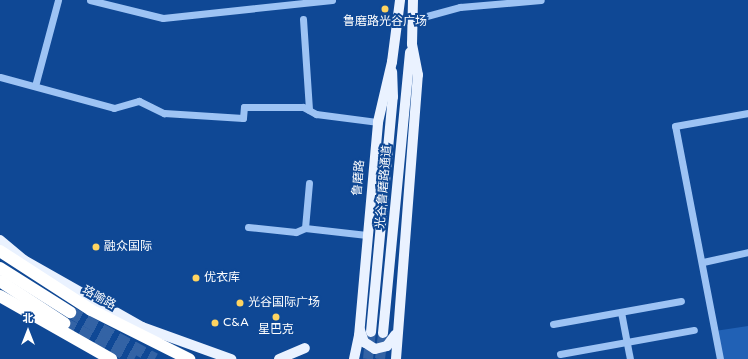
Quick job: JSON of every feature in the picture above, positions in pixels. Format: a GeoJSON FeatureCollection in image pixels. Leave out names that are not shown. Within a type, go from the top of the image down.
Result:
{"type":"FeatureCollection","features":[{"type":"Feature","properties":{"kind":"highway","name":"珞喻路"},"geometry":{"type":"LineString","coordinates":[[0,251],[92,310],[186,358]]}},
{"type":"Feature","properties":{"kind":"highway"},"geometry":{"type":"LineString","coordinates":[[0,268],[67,318],[0,281]]}},
{"type":"Feature","properties":{"kind":"highway"},"geometry":{"type":"LineString","coordinates":[[0,296],[111,359]]}},
{"type":"Feature","properties":{"kind":"main road","name":"鲁磨路"},"geometry":{"type":"LineString","coordinates":[[354,359],[360,328],[378,122],[392,62],[400,0]]}},
{"type":"Feature","properties":{"kind":"main road"},"geometry":{"type":"LineString","coordinates":[[396,359],[395,335],[416,121],[418,75],[412,44],[413,0]]}},
{"type":"Feature","properties":{"kind":"main road","name":"光谷鲁磨路通道"},"geometry":{"type":"LineString","coordinates":[[382,333],[412,44]]}},
{"type":"Feature","properties":{"kind":"main road","name":"光谷鲁磨路通道"},"geometry":{"type":"LineString","coordinates":[[371,332],[393,97],[392,62]]}},
{"type":"Feature","properties":{"kind":"main road"},"geometry":{"type":"LineString","coordinates":[[0,240],[24,260],[142,327],[231,359]]}},
{"type":"Feature","properties":{"kind":"main road"},"geometry":{"type":"LineString","coordinates":[[360,328],[364,342],[375,348],[387,346],[395,335]]}},
{"type":"Feature","properties":{"kind":"main road"},"geometry":{"type":"LineString","coordinates":[[279,359],[305,348]]}},
{"type":"Feature","properties":{"kind":"street"},"geometry":{"type":"LineString","coordinates":[[35,86],[58,0]]}},
{"type":"Feature","properties":{"kind":"street"},"geometry":{"type":"LineString","coordinates":[[90,0],[163,18],[332,0]]}},
{"type":"Feature","properties":{"kind":"street"},"geometry":{"type":"LineString","coordinates":[[412,20],[460,7],[541,0]]}},
{"type":"Feature","properties":{"kind":"street"},"geometry":{"type":"LineString","coordinates":[[303,19],[309,110]]}},
{"type":"Feature","properties":{"kind":"street"},"geometry":{"type":"LineString","coordinates":[[0,77],[114,108],[139,101],[164,113],[243,118],[244,107],[309,110],[378,122]]}},
{"type":"Feature","properties":{"kind":"street"},"geometry":{"type":"LineString","coordinates":[[720,359],[703,262],[675,126],[748,113]]}},
{"type":"Feature","properties":{"kind":"street"},"geometry":{"type":"LineString","coordinates":[[305,228],[309,183]]}},
{"type":"Feature","properties":{"kind":"street"},"geometry":{"type":"LineString","coordinates":[[248,227],[296,232],[305,228],[367,235]]}},
{"type":"Feature","properties":{"kind":"street"},"geometry":{"type":"LineString","coordinates":[[703,262],[748,252]]}},
{"type":"Feature","properties":{"kind":"street"},"geometry":{"type":"LineString","coordinates":[[553,324],[681,301]]}},
{"type":"Feature","properties":{"kind":"street"},"geometry":{"type":"LineString","coordinates":[[621,312],[630,359]]}},
{"type":"Feature","properties":{"kind":"street"},"geometry":{"type":"LineString","coordinates":[[560,354],[694,330]]}},
{"type":"Feature","properties":{"kind":"shaded area"},"geometry":{"type":"Polygon","coordinates":[[[748,326],[748,359],[720,359],[715,331],[748,326]]]}},
{"type":"Feature","properties":{"kind":"tunnel"},"geometry":{"type":"LineString","coordinates":[[70,312],[155,359]]}},
{"type":"Feature","properties":{"kind":"tunnel"},"geometry":{"type":"LineString","coordinates":[[64,323],[134,359]]}},
{"type":"Feature","properties":{"kind":"tunnel"},"geometry":{"type":"LineString","coordinates":[[368,359],[371,332]]}},
{"type":"Feature","properties":{"kind":"tunnel"},"geometry":{"type":"LineString","coordinates":[[380,359],[383,333]]}},
{"type":"Feature","properties":{"kind":"place","name":"鲁磨路光谷广场"},"geometry":{"type":"Point","coordinates":[385,9]}},
{"type":"Feature","properties":{"kind":"place","name":"融众国际"},"geometry":{"type":"Point","coordinates":[96,247]}},
{"type":"Feature","properties":{"kind":"place","name":"优衣库"},"geometry":{"type":"Point","coordinates":[196,278]}},
{"type":"Feature","properties":{"kind":"place","name":"光谷国际广场"},"geometry":{"type":"Point","coordinates":[240,303]}},
{"type":"Feature","properties":{"kind":"place","name":"星巴克"},"geometry":{"type":"Point","coordinates":[276,317]}},
{"type":"Feature","properties":{"kind":"place","name":"C&A"},"geometry":{"type":"Point","coordinates":[215,323]}}]}
